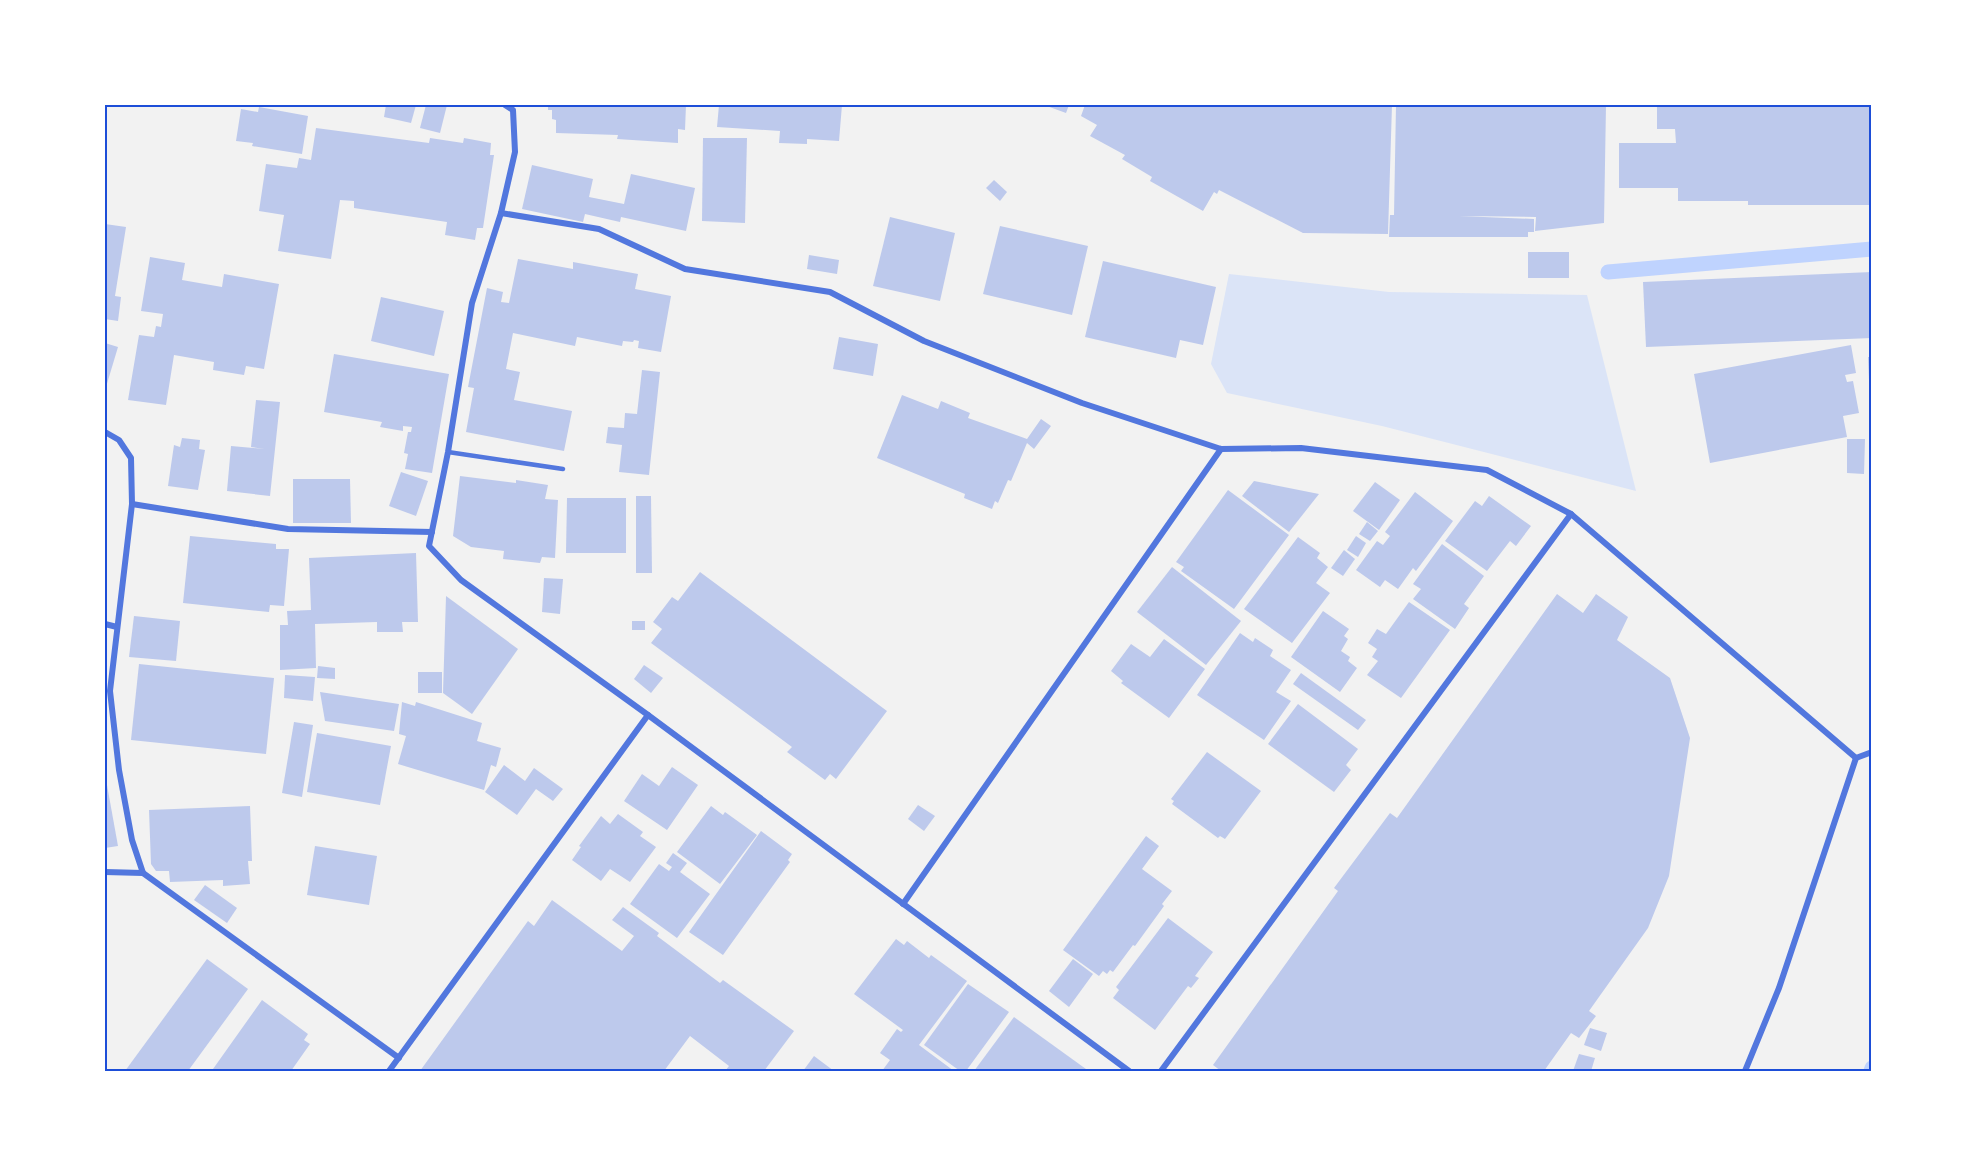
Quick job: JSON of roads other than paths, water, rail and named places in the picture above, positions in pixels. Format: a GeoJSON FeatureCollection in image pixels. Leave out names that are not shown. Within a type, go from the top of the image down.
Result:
{"type":"FeatureCollection","features":[{"type":"Feature","properties":{"kind":"street"},"geometry":{"type":"LineString","coordinates":[[505,105],[513,110],[515,152],[501,213],[472,303],[448,452],[429,546],[461,580],[648,715],[1129,1071]]}},
{"type":"Feature","properties":{"kind":"street"},"geometry":{"type":"LineString","coordinates":[[501,213],[599,229],[685,269],[830,292],[924,341],[1082,403],[1221,449],[1301,448],[1487,470],[1571,514],[1856,758]]}},
{"type":"Feature","properties":{"kind":"street"},"geometry":{"type":"LineString","coordinates":[[105,432],[118,441],[131,458],[132,504],[110,691],[112,722],[132,840],[143,873]]}},
{"type":"Feature","properties":{"kind":"street"},"geometry":{"type":"LineString","coordinates":[[903,904],[1221,449]]}},
{"type":"Feature","properties":{"kind":"street"},"geometry":{"type":"LineString","coordinates":[[132,504],[288,529],[432,532]]}},
{"type":"Feature","properties":{"kind":"street"},"geometry":{"type":"LineString","coordinates":[[1161,1071],[1571,514]]}},
{"type":"Feature","properties":{"kind":"street"},"geometry":{"type":"LineString","coordinates":[[105,624],[117,627]]}},
{"type":"Feature","properties":{"kind":"street"},"geometry":{"type":"LineString","coordinates":[[389,1071],[648,715]]}},
{"type":"Feature","properties":{"kind":"street"},"geometry":{"type":"LineString","coordinates":[[1856,758],[1872,753]]}},
{"type":"Feature","properties":{"kind":"street"},"geometry":{"type":"LineString","coordinates":[[1745,1071],[1779,988],[1856,758]]}},
{"type":"Feature","properties":{"kind":"street"},"geometry":{"type":"LineString","coordinates":[[105,872],[143,873],[399,1058]]}},
{"type":"Feature","properties":{"kind":"lane"},"geometry":{"type":"LineString","coordinates":[[448,452],[563,469]]}},
{"type":"Feature","properties":{"kind":"waterway"},"geometry":{"type":"LineString","coordinates":[[1608,272],[1872,249]]}}]}
